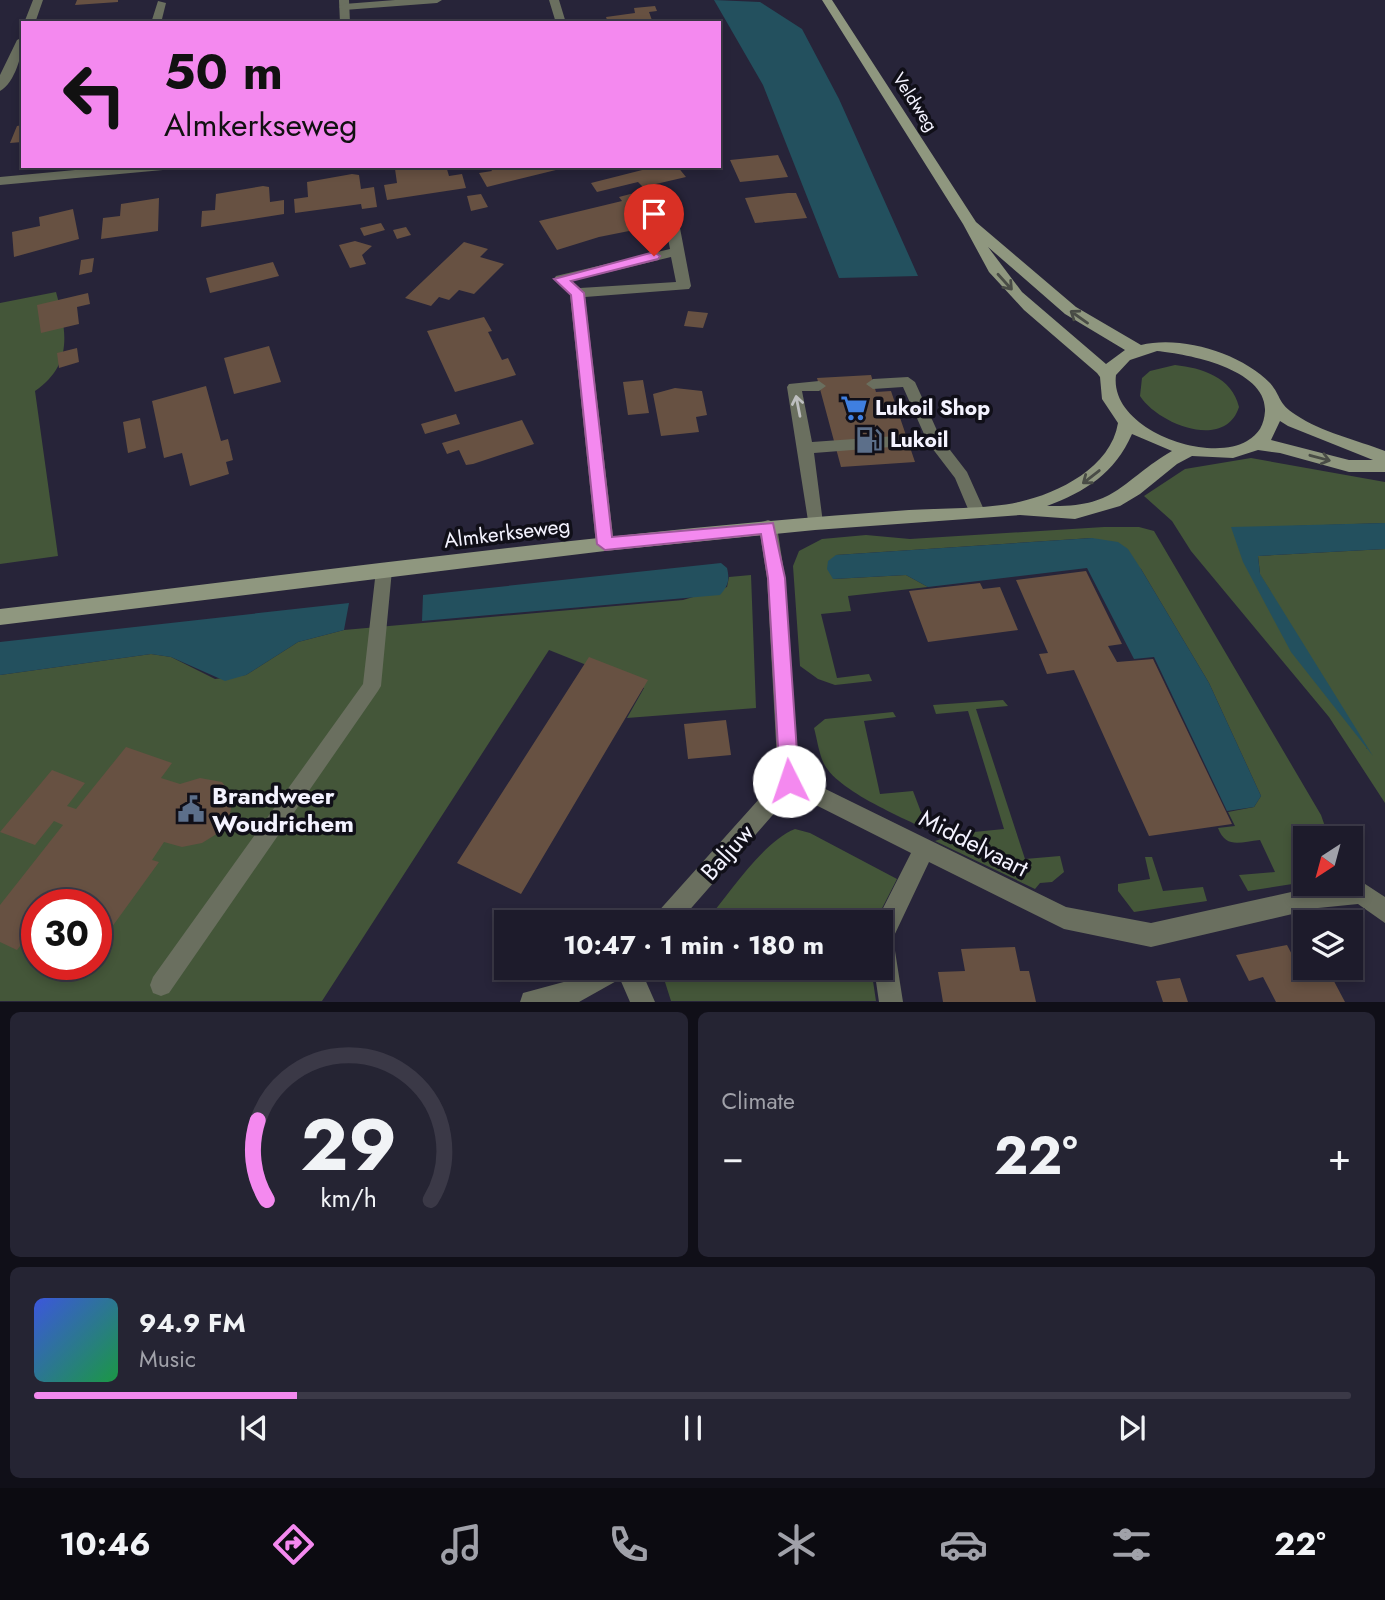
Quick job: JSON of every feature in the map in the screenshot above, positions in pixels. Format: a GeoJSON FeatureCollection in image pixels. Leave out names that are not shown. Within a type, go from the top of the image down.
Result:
{"type":"FeatureCollection","features":[{"type":"Feature","properties":{"kind":"street"},"geometry":{"type":"LineString","coordinates":[[31,21],[38,0]]}},
{"type":"Feature","properties":{"kind":"street"},"geometry":{"type":"LineString","coordinates":[[344,4],[437,0]]}},
{"type":"Feature","properties":{"kind":"street"},"geometry":{"type":"LineString","coordinates":[[555,0],[560,21]]}},
{"type":"Feature","properties":{"kind":"street","name":"Veldweg"},"geometry":{"type":"LineString","coordinates":[[827,0],[970,225],[979,248],[1002,279],[1040,318],[1100,365],[1108,376]]}},
{"type":"Feature","properties":{"kind":"street"},"geometry":{"type":"LineString","coordinates":[[0,87],[21,44]]}},
{"type":"Feature","properties":{"kind":"street"},"geometry":{"type":"LineString","coordinates":[[0,181],[141,168]]}},
{"type":"Feature","properties":{"kind":"street"},"geometry":{"type":"LineString","coordinates":[[577,293],[684,286],[669,207]]}},
{"type":"Feature","properties":{"kind":"street","name":"Veldweg"},"geometry":{"type":"LineString","coordinates":[[970,225],[1021,272],[1066,308],[1098,331],[1139,350]]}},
{"type":"Feature","properties":{"kind":"street"},"geometry":{"type":"LineString","coordinates":[[605,544],[577,293],[561,279],[677,250]]}},
{"type":"Feature","properties":{"kind":"street"},"geometry":{"type":"LineString","coordinates":[[1273,408],[1273,422],[1266,434],[1255,444],[1236,451],[1213,454],[1188,451],[1154,440],[1126,422],[1109,398],[1108,376],[1118,360],[1139,350],[1178,347],[1220,357],[1255,379],[1273,408],[1294,422],[1385,458]]}},
{"type":"Feature","properties":{"kind":"street","name":"Almkerkseweg"},"geometry":{"type":"LineString","coordinates":[[1020,509],[1068,493],[1097,476],[1125,435],[1126,422]]}},
{"type":"Feature","properties":{"kind":"street"},"geometry":{"type":"LineString","coordinates":[[1255,444],[1280,447],[1349,466],[1385,466]]}},
{"type":"Feature","properties":{"kind":"street","name":"Almkerkseweg"},"geometry":{"type":"LineString","coordinates":[[0,617],[383,580],[605,544],[768,527],[1020,509],[1059,515],[1094,509],[1126,495],[1170,457],[1188,451]]}},
{"type":"Feature","properties":{"kind":"street"},"geometry":{"type":"LineString","coordinates":[[768,527],[776,578],[789,781]]}},
{"type":"Feature","properties":{"kind":"street","name":"Middelvaart"},"geometry":{"type":"LineString","coordinates":[[789,781],[1064,918],[1151,935],[1318,897],[1362,893],[1385,912]]}},
{"type":"Feature","properties":{"kind":"street","name":"Baljuw"},"geometry":{"type":"LineString","coordinates":[[675,910],[789,781]]}},
{"type":"Feature","properties":{"kind":"street"},"geometry":{"type":"LineString","coordinates":[[891,1002],[881,937],[925,848]]}},
{"type":"Feature","properties":{"kind":"street"},"geometry":{"type":"LineString","coordinates":[[532,1002],[575,991],[595,980]]}},
{"type":"Feature","properties":{"kind":"street"},"geometry":{"type":"LineString","coordinates":[[633,980],[643,1002]]}},
{"type":"Feature","properties":{"kind":"lane"},"geometry":{"type":"LineString","coordinates":[[156,21],[161,3]]}},
{"type":"Feature","properties":{"kind":"lane"},"geometry":{"type":"LineString","coordinates":[[873,384],[908,383],[933,439],[962,476],[977,512]]}},
{"type":"Feature","properties":{"kind":"lane"},"geometry":{"type":"LineString","coordinates":[[815,523],[807,449],[794,387],[819,386]]}},
{"type":"Feature","properties":{"kind":"lane"},"geometry":{"type":"LineString","coordinates":[[807,449],[933,439]]}},
{"type":"Feature","properties":{"kind":"lane"},"geometry":{"type":"LineString","coordinates":[[161,985],[372,686],[383,580]]}},
{"type":"Feature","properties":{"kind":"green space"},"geometry":{"type":"Polygon","coordinates":[[[56,292],[63,321],[64,347],[56,370],[35,391],[58,556],[0,564],[0,303],[56,292]]]}},
{"type":"Feature","properties":{"kind":"green space"},"geometry":{"type":"Polygon","coordinates":[[[1175,365],[1205,372],[1223,381],[1230,388],[1239,407],[1231,420],[1220,428],[1191,428],[1161,416],[1149,406],[1140,396],[1142,378],[1150,371],[1175,365]]]}},
{"type":"Feature","properties":{"kind":"green space"},"geometry":{"type":"Polygon","coordinates":[[[1251,458],[1385,482],[1385,523],[1232,528],[1260,574],[1258,556],[1385,549],[1385,803],[1329,717],[1191,551],[1172,521],[1144,496],[1185,469],[1251,458]]]}},
{"type":"Feature","properties":{"kind":"green space"},"geometry":{"type":"Polygon","coordinates":[[[1104,527],[1139,527],[1154,531],[1321,815],[1325,826],[1293,826],[1293,884],[1248,891],[1239,875],[1275,872],[1260,840],[1230,842],[1221,835],[1218,828],[1235,826],[1228,812],[1254,807],[1261,796],[1209,683],[1141,569],[1092,538],[836,555],[833,579],[906,575],[928,587],[848,596],[851,611],[821,614],[837,678],[869,674],[872,681],[835,685],[818,679],[800,666],[793,566],[799,551],[822,539],[866,535],[910,539],[1104,527]]]}},
{"type":"Feature","properties":{"kind":"green space"},"geometry":{"type":"Polygon","coordinates":[[[751,575],[756,708],[627,718],[644,688],[549,650],[322,1001],[0,1001],[0,675],[151,654],[171,657],[215,679],[246,675],[298,642],[344,630],[683,600],[727,587],[729,577],[751,575]]]}},
{"type":"Feature","properties":{"kind":"green space"},"geometry":{"type":"Polygon","coordinates":[[[1003,700],[1008,706],[976,709],[1025,859],[1060,856],[1064,872],[1052,882],[1040,883],[1035,889],[935,841],[944,838],[845,786],[824,764],[814,728],[825,719],[893,712],[896,717],[864,721],[880,794],[913,791],[921,812],[964,833],[1004,829],[968,711],[936,714],[933,705],[1003,700]]]}},
{"type":"Feature","properties":{"kind":"green space"},"geometry":{"type":"Polygon","coordinates":[[[795,829],[810,833],[897,879],[881,910],[715,910],[758,857],[795,829]]]}},
{"type":"Feature","properties":{"kind":"green space"},"geometry":{"type":"Polygon","coordinates":[[[1145,857],[1152,857],[1163,891],[1203,887],[1207,901],[1134,912],[1118,891],[1118,884],[1150,879],[1145,857]]]}},
{"type":"Feature","properties":{"kind":"green space"},"geometry":{"type":"Polygon","coordinates":[[[873,980],[876,1001],[671,1001],[665,982],[873,980]]]}},
{"type":"Feature","properties":{"kind":"water"},"geometry":{"type":"Polygon","coordinates":[[[714,0],[760,2],[802,29],[839,99],[918,276],[839,278],[763,85],[714,0]]]}},
{"type":"Feature","properties":{"kind":"water"},"geometry":{"type":"Polygon","coordinates":[[[1385,523],[1385,549],[1258,556],[1260,574],[1373,756],[1291,652],[1243,562],[1231,527],[1385,523]]]}},
{"type":"Feature","properties":{"kind":"water"},"geometry":{"type":"Polygon","coordinates":[[[1092,538],[1118,542],[1128,549],[1141,569],[1209,683],[1261,796],[1254,807],[1227,811],[1154,657],[1134,659],[1087,568],[928,587],[906,575],[833,579],[827,569],[828,561],[836,555],[1092,538]]]}},
{"type":"Feature","properties":{"kind":"water"},"geometry":{"type":"Polygon","coordinates":[[[721,563],[727,568],[728,579],[727,586],[720,595],[422,621],[423,595],[721,563]]]}},
{"type":"Feature","properties":{"kind":"water"},"geometry":{"type":"Polygon","coordinates":[[[349,603],[344,630],[298,642],[246,675],[225,681],[171,657],[151,654],[0,675],[0,642],[349,603]]]}},
{"type":"Feature","properties":{"kind":"building"},"geometry":{"type":"Polygon","coordinates":[[[77,0],[118,0],[118,2],[75,5],[77,0]]]}},
{"type":"Feature","properties":{"kind":"building"},"geometry":{"type":"Polygon","coordinates":[[[655,6],[657,11],[649,12],[652,21],[607,21],[606,17],[635,13],[634,8],[655,6]]]}},
{"type":"Feature","properties":{"kind":"building"},"geometry":{"type":"Polygon","coordinates":[[[21,125],[21,142],[10,143],[17,126],[21,125]]]}},
{"type":"Feature","properties":{"kind":"building"},"geometry":{"type":"Polygon","coordinates":[[[778,155],[788,177],[740,182],[730,160],[778,155]]]}},
{"type":"Feature","properties":{"kind":"building"},"geometry":{"type":"Polygon","coordinates":[[[447,168],[449,176],[462,174],[466,188],[387,200],[384,185],[397,183],[395,169],[447,168]]]}},
{"type":"Feature","properties":{"kind":"building"},"geometry":{"type":"Polygon","coordinates":[[[490,168],[560,169],[487,187],[479,173],[492,171],[490,168]]]}},
{"type":"Feature","properties":{"kind":"building"},"geometry":{"type":"Polygon","coordinates":[[[650,168],[679,168],[686,177],[643,187],[638,182],[597,192],[591,183],[650,168]]]}},
{"type":"Feature","properties":{"kind":"building"},"geometry":{"type":"Polygon","coordinates":[[[359,175],[361,189],[374,187],[377,207],[362,209],[361,204],[295,213],[294,199],[308,197],[307,182],[359,175]]]}},
{"type":"Feature","properties":{"kind":"building"},"geometry":{"type":"Polygon","coordinates":[[[269,187],[270,202],[284,200],[284,214],[201,227],[202,211],[215,210],[216,194],[269,187]]]}},
{"type":"Feature","properties":{"kind":"building"},"geometry":{"type":"Polygon","coordinates":[[[638,192],[656,215],[637,220],[644,228],[599,237],[557,250],[539,221],[622,201],[619,197],[638,192]]]}},
{"type":"Feature","properties":{"kind":"building"},"geometry":{"type":"Polygon","coordinates":[[[796,193],[807,218],[755,223],[745,198],[796,193]]]}},
{"type":"Feature","properties":{"kind":"building"},"geometry":{"type":"Polygon","coordinates":[[[481,194],[488,207],[471,211],[467,196],[481,194]]]}},
{"type":"Feature","properties":{"kind":"building"},"geometry":{"type":"Polygon","coordinates":[[[159,198],[158,231],[101,239],[103,218],[120,216],[121,204],[159,198]]]}},
{"type":"Feature","properties":{"kind":"building"},"geometry":{"type":"Polygon","coordinates":[[[73,209],[79,239],[14,257],[12,232],[40,226],[39,217],[73,209]]]}},
{"type":"Feature","properties":{"kind":"building"},"geometry":{"type":"Polygon","coordinates":[[[381,223],[385,230],[364,236],[360,228],[381,223]]]}},
{"type":"Feature","properties":{"kind":"building"},"geometry":{"type":"Polygon","coordinates":[[[406,227],[411,235],[397,239],[393,230],[406,227]]]}},
{"type":"Feature","properties":{"kind":"building"},"geometry":{"type":"Polygon","coordinates":[[[355,241],[372,246],[362,255],[366,264],[350,268],[339,245],[355,241]]]}},
{"type":"Feature","properties":{"kind":"building"},"geometry":{"type":"Polygon","coordinates":[[[464,242],[488,249],[480,257],[504,264],[474,294],[459,290],[449,300],[439,297],[431,306],[405,298],[464,242]]]}},
{"type":"Feature","properties":{"kind":"building"},"geometry":{"type":"Polygon","coordinates":[[[94,258],[92,272],[79,275],[81,260],[94,258]]]}},
{"type":"Feature","properties":{"kind":"building"},"geometry":{"type":"Polygon","coordinates":[[[273,262],[279,276],[210,293],[206,278],[273,262]]]}},
{"type":"Feature","properties":{"kind":"building"},"geometry":{"type":"Polygon","coordinates":[[[88,293],[90,304],[77,307],[79,324],[41,333],[37,305],[88,293]]]}},
{"type":"Feature","properties":{"kind":"building"},"geometry":{"type":"Polygon","coordinates":[[[688,311],[708,313],[703,328],[684,326],[688,311]]]}},
{"type":"Feature","properties":{"kind":"building"},"geometry":{"type":"Polygon","coordinates":[[[484,317],[492,331],[488,332],[502,360],[508,358],[516,375],[455,392],[427,331],[484,317]]]}},
{"type":"Feature","properties":{"kind":"building"},"geometry":{"type":"Polygon","coordinates":[[[269,346],[281,382],[234,394],[224,358],[269,346]]]}},
{"type":"Feature","properties":{"kind":"building"},"geometry":{"type":"Polygon","coordinates":[[[77,348],[79,362],[59,368],[57,353],[77,348]]]}},
{"type":"Feature","properties":{"kind":"building"},"geometry":{"type":"Polygon","coordinates":[[[871,375],[876,392],[891,391],[915,462],[841,467],[817,378],[871,375]]]}},
{"type":"Feature","properties":{"kind":"building"},"geometry":{"type":"Polygon","coordinates":[[[643,380],[649,413],[628,415],[623,382],[643,380]]]}},
{"type":"Feature","properties":{"kind":"building"},"geometry":{"type":"Polygon","coordinates":[[[206,386],[221,441],[228,439],[233,460],[226,462],[229,474],[190,486],[182,453],[164,458],[152,401],[206,386]]]}},
{"type":"Feature","properties":{"kind":"building"},"geometry":{"type":"Polygon","coordinates":[[[675,388],[702,391],[707,415],[696,417],[699,432],[661,436],[653,394],[675,388]]]}},
{"type":"Feature","properties":{"kind":"building"},"geometry":{"type":"Polygon","coordinates":[[[456,414],[460,424],[425,434],[421,424],[456,414]]]}},
{"type":"Feature","properties":{"kind":"building"},"geometry":{"type":"Polygon","coordinates":[[[140,418],[146,448],[128,453],[123,422],[140,418]]]}},
{"type":"Feature","properties":{"kind":"building"},"geometry":{"type":"Polygon","coordinates":[[[522,420],[534,444],[473,464],[466,465],[459,450],[447,454],[442,443],[522,420]]]}},
{"type":"Feature","properties":{"kind":"building"},"geometry":{"type":"Polygon","coordinates":[[[1086,571],[1122,644],[1108,646],[1117,662],[1153,659],[1232,824],[1149,836],[1074,670],[1047,674],[1039,654],[1048,653],[1016,580],[1086,571]]]}},
{"type":"Feature","properties":{"kind":"building"},"geometry":{"type":"Polygon","coordinates":[[[980,583],[983,589],[1000,587],[1018,630],[928,642],[909,591],[980,583]]]}},
{"type":"Feature","properties":{"kind":"building"},"geometry":{"type":"Polygon","coordinates":[[[589,657],[648,680],[521,894],[457,863],[589,657]]]}},
{"type":"Feature","properties":{"kind":"building"},"geometry":{"type":"Polygon","coordinates":[[[726,720],[731,755],[688,759],[684,724],[726,720]]]}},
{"type":"Feature","properties":{"kind":"building"},"geometry":{"type":"Polygon","coordinates":[[[126,747],[172,763],[161,778],[180,784],[200,778],[222,782],[233,797],[229,819],[215,835],[202,843],[182,847],[164,842],[152,860],[159,862],[112,927],[112,889],[21,889],[21,945],[17,950],[0,942],[0,905],[63,825],[54,821],[35,845],[0,832],[52,770],[85,783],[67,806],[76,809],[126,747]]]}},
{"type":"Feature","properties":{"kind":"building"},"geometry":{"type":"Polygon","coordinates":[[[1287,945],[1293,956],[1293,980],[1333,980],[1345,1002],[1276,1002],[1263,977],[1249,981],[1236,955],[1287,945]]]}},
{"type":"Feature","properties":{"kind":"building"},"geometry":{"type":"Polygon","coordinates":[[[1015,947],[1020,971],[1029,971],[1036,1002],[943,1002],[938,972],[965,971],[961,949],[1015,947]]]}},
{"type":"Feature","properties":{"kind":"building"},"geometry":{"type":"Polygon","coordinates":[[[1180,978],[1188,1002],[1163,1002],[1156,981],[1180,978]]]}},
{"type":"Feature","properties":{"kind":"place","name":"Lukoil Shop"},"geometry":{"type":"Point","coordinates":[854,408]}},
{"type":"Feature","properties":{"kind":"place","name":"Lukoil"},"geometry":{"type":"Point","coordinates":[869,440]}},
{"type":"Feature","properties":{"kind":"place","name":"Brandweer Woudrichem"},"geometry":{"type":"Point","coordinates":[191,809]}},
{"type":"Feature","properties":{"kind":"route"},"geometry":{"type":"LineString","coordinates":[[654,256],[561,279],[577,293],[605,544],[683,538],[768,527],[776,578],[789,781]]}}]}
